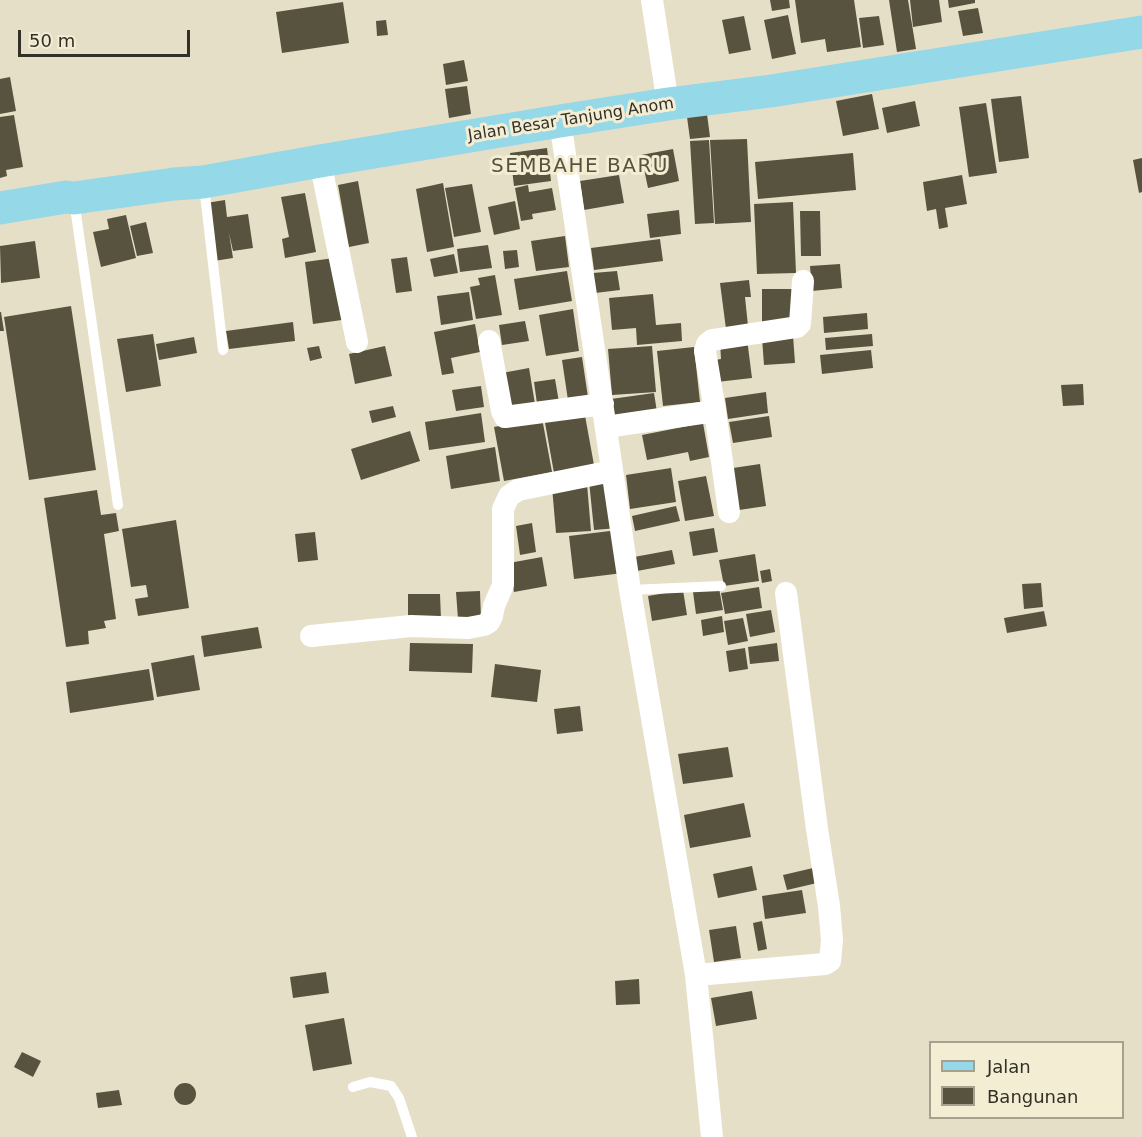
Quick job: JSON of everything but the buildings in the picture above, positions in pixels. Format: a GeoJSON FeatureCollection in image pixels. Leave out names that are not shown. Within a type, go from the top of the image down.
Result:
{"type":"FeatureCollection","features":[{"type":"Feature","properties":{"kind":"main road","name":"Jalan Besar Tanjung Anom"},"geometry":{"type":"LineString","coordinates":[[0,208],[66,197],[74,198],[203,182],[560,121],[771,91],[1142,32]]}},
{"type":"Feature","properties":{"kind":"street"},"geometry":{"type":"LineString","coordinates":[[652,0],[668,104]]}},
{"type":"Feature","properties":{"kind":"street"},"geometry":{"type":"LineString","coordinates":[[560,121],[630,590],[696,975],[712,1137]]}},
{"type":"Feature","properties":{"kind":"street"},"geometry":{"type":"LineString","coordinates":[[320,161],[357,342]]}},
{"type":"Feature","properties":{"kind":"street"},"geometry":{"type":"LineString","coordinates":[[729,512],[716,411],[705,351],[707,344],[711,340],[797,327],[800,324],[803,280]]}},
{"type":"Feature","properties":{"kind":"street"},"geometry":{"type":"LineString","coordinates":[[489,340],[505,417],[603,404]]}},
{"type":"Feature","properties":{"kind":"street"},"geometry":{"type":"LineString","coordinates":[[606,427],[716,411]]}},
{"type":"Feature","properties":{"kind":"street"},"geometry":{"type":"LineString","coordinates":[[311,636],[411,626],[468,628],[484,625],[492,616],[503,585],[503,508],[510,496],[518,490],[612,471]]}},
{"type":"Feature","properties":{"kind":"street"},"geometry":{"type":"LineString","coordinates":[[696,975],[825,964],[830,961],[832,955],[829,906],[786,592]]}},
{"type":"Feature","properties":{"kind":"lane"},"geometry":{"type":"LineString","coordinates":[[203,182],[223,350]]}},
{"type":"Feature","properties":{"kind":"lane"},"geometry":{"type":"LineString","coordinates":[[74,198],[118,506]]}},
{"type":"Feature","properties":{"kind":"lane"},"geometry":{"type":"LineString","coordinates":[[630,590],[721,586]]}},
{"type":"Feature","properties":{"kind":"lane"},"geometry":{"type":"LineString","coordinates":[[353,1086],[370,1082],[391,1086],[399,1098],[411,1137]]}},
{"type":"Feature","properties":{"kind":"district","name":"SEMBAHE BARU"},"geometry":{"type":"Point","coordinates":[580,167]}}]}
